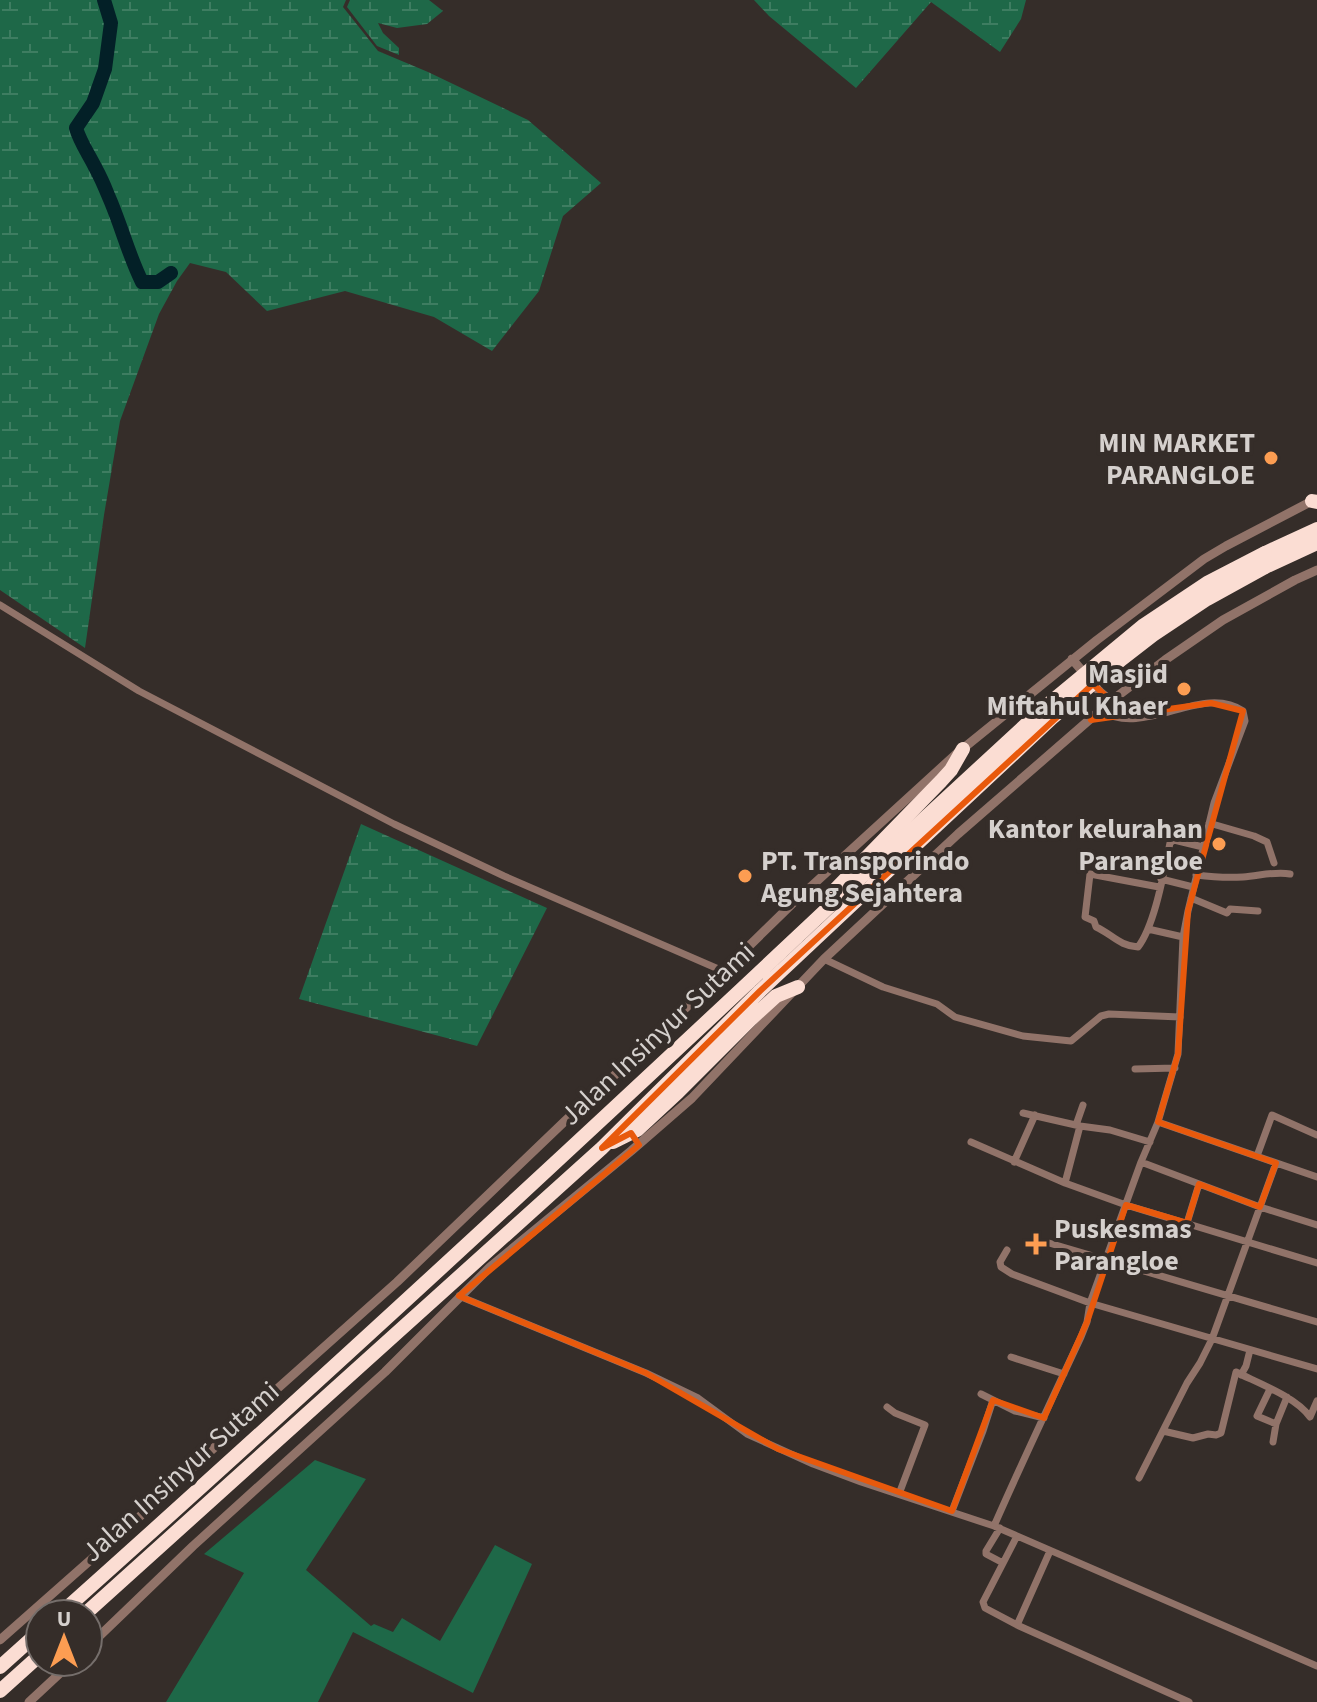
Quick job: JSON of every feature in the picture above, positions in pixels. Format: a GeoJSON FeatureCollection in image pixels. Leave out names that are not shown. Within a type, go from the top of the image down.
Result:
{"type":"FeatureCollection","features":[{"type":"Feature","properties":{"kind":"highway","name":"Jalan Insinyur Sutami"},"geometry":{"type":"LineString","coordinates":[[78,1598],[278,1418],[796,938],[853,894],[1122,659],[1265,560],[1317,529]]}},
{"type":"Feature","properties":{"kind":"highway","name":"Jalan Insinyur Sutami"},"geometry":{"type":"LineString","coordinates":[[1265,560],[1317,543]]}},
{"type":"Feature","properties":{"kind":"highway"},"geometry":{"type":"LineString","coordinates":[[796,938],[826,899],[947,775],[963,749]]}},
{"type":"Feature","properties":{"kind":"highway","name":"Jalan Insinyur Sutami"},"geometry":{"type":"LineString","coordinates":[[103,1598],[602,1148],[853,894]]}},
{"type":"Feature","properties":{"kind":"highway"},"geometry":{"type":"LineString","coordinates":[[602,1148],[637,1130],[776,996],[798,987]]}},
{"type":"Feature","properties":{"kind":"highway"},"geometry":{"type":"LineString","coordinates":[[0,1667],[24,1645]]}},
{"type":"Feature","properties":{"kind":"highway"},"geometry":{"type":"LineString","coordinates":[[0,1691],[24,1669]]}},
{"type":"Feature","properties":{"kind":"street"},"geometry":{"type":"LineString","coordinates":[[0,1640],[378,1300],[793,903],[963,749],[1072,659],[1204,559],[1315,500]]}},
{"type":"Feature","properties":{"kind":"street"},"geometry":{"type":"LineString","coordinates":[[104,1632],[203,1536],[385,1372],[490,1267],[692,1098],[824,959],[958,834],[1111,701],[1223,620],[1317,570]]}},
{"type":"Feature","properties":{"kind":"street"},"geometry":{"type":"LineString","coordinates":[[0,605],[139,691],[394,824],[504,876],[723,971]]}},
{"type":"Feature","properties":{"kind":"street"},"geometry":{"type":"LineString","coordinates":[[1072,659],[1111,701]]}},
{"type":"Feature","properties":{"kind":"street"},"geometry":{"type":"LineString","coordinates":[[1003,1563],[986,1554],[986,1551],[1018,1470],[1087,1322],[1090,1303],[1175,1068],[1183,937],[1193,887],[1214,803],[1245,721],[1243,711],[1226,703],[1211,703],[1141,718],[1114,718],[1101,711]]}},
{"type":"Feature","properties":{"kind":"street"},"geometry":{"type":"LineString","coordinates":[[1209,823],[1267,842],[1274,863]]}},
{"type":"Feature","properties":{"kind":"street"},"geometry":{"type":"LineString","coordinates":[[1193,887],[1160,883],[1090,874],[1085,917],[1094,921],[1096,927],[1112,939],[1136,948],[1141,945],[1148,929],[1160,883],[1172,841],[1203,847]]}},
{"type":"Feature","properties":{"kind":"street"},"geometry":{"type":"LineString","coordinates":[[1196,875],[1241,878],[1283,872],[1290,874]]}},
{"type":"Feature","properties":{"kind":"street"},"geometry":{"type":"LineString","coordinates":[[1191,898],[1227,913],[1230,909],[1258,911]]}},
{"type":"Feature","properties":{"kind":"street"},"geometry":{"type":"LineString","coordinates":[[1148,929],[1183,937]]}},
{"type":"Feature","properties":{"kind":"street"},"geometry":{"type":"LineString","coordinates":[[824,959],[883,987],[937,1004],[955,1017],[1032,1038],[1071,1041],[1097,1019],[1109,1014],[1180,1017]]}},
{"type":"Feature","properties":{"kind":"street"},"geometry":{"type":"LineString","coordinates":[[1135,1069],[1175,1068]]}},
{"type":"Feature","properties":{"kind":"street"},"geometry":{"type":"LineString","coordinates":[[1065,1183],[1083,1105]]}},
{"type":"Feature","properties":{"kind":"street"},"geometry":{"type":"LineString","coordinates":[[1023,1113],[1110,1130],[1150,1142]]}},
{"type":"Feature","properties":{"kind":"street"},"geometry":{"type":"LineString","coordinates":[[1014,1162],[1035,1115]]}},
{"type":"Feature","properties":{"kind":"street"},"geometry":{"type":"LineString","coordinates":[[1257,1156],[1272,1115],[1317,1135]]}},
{"type":"Feature","properties":{"kind":"street"},"geometry":{"type":"LineString","coordinates":[[1158,1122],[1317,1177]]}},
{"type":"Feature","properties":{"kind":"street"},"geometry":{"type":"LineString","coordinates":[[971,1142],[1065,1183],[1126,1205],[1317,1263]]}},
{"type":"Feature","properties":{"kind":"street"},"geometry":{"type":"LineString","coordinates":[[1141,1162],[1317,1225]]}},
{"type":"Feature","properties":{"kind":"street"},"geometry":{"type":"LineString","coordinates":[[1139,1478],[1212,1339],[1276,1163]]}},
{"type":"Feature","properties":{"kind":"street"},"geometry":{"type":"LineString","coordinates":[[1187,1223],[1199,1184]]}},
{"type":"Feature","properties":{"kind":"street"},"geometry":{"type":"LineString","coordinates":[[1049,1243],[1317,1322]]}},
{"type":"Feature","properties":{"kind":"street"},"geometry":{"type":"LineString","coordinates":[[1007,1250],[1000,1262],[1005,1270],[1090,1303],[1317,1369]]}},
{"type":"Feature","properties":{"kind":"street"},"geometry":{"type":"LineString","coordinates":[[459,1296],[672,1385],[698,1398],[747,1434],[778,1449],[861,1482],[997,1527],[1317,1666]]}},
{"type":"Feature","properties":{"kind":"street"},"geometry":{"type":"LineString","coordinates":[[1241,1375],[1250,1350]]}},
{"type":"Feature","properties":{"kind":"street"},"geometry":{"type":"LineString","coordinates":[[1011,1357],[1064,1374]]}},
{"type":"Feature","properties":{"kind":"street"},"geometry":{"type":"LineString","coordinates":[[1163,1431],[1193,1438],[1221,1433],[1236,1372],[1287,1397],[1314,1418]]}},
{"type":"Feature","properties":{"kind":"street"},"geometry":{"type":"LineString","coordinates":[[1270,1389],[1257,1416],[1276,1424]]}},
{"type":"Feature","properties":{"kind":"street"},"geometry":{"type":"LineString","coordinates":[[981,1394],[1015,1411],[1044,1418]]}},
{"type":"Feature","properties":{"kind":"street"},"geometry":{"type":"LineString","coordinates":[[1273,1442],[1276,1424],[1287,1397]]}},
{"type":"Feature","properties":{"kind":"street"},"geometry":{"type":"LineString","coordinates":[[952,1511],[993,1400]]}},
{"type":"Feature","properties":{"kind":"street"},"geometry":{"type":"LineString","coordinates":[[1314,1418],[1317,1401]]}},
{"type":"Feature","properties":{"kind":"street"},"geometry":{"type":"LineString","coordinates":[[887,1407],[925,1425],[899,1494]]}},
{"type":"Feature","properties":{"kind":"street"},"geometry":{"type":"LineString","coordinates":[[1017,1536],[983,1602],[985,1608],[1189,1702]]}},
{"type":"Feature","properties":{"kind":"street"},"geometry":{"type":"LineString","coordinates":[[1017,1625],[1050,1551]]}},
{"type":"Feature","properties":{"kind":"street"},"geometry":{"type":"LineString","coordinates":[[29,1702],[55,1678]]}},
{"type":"Feature","properties":{"kind":"highlighted area"},"geometry":{"type":"Polygon","coordinates":[[[1093,684],[1111,701],[1091,720],[1211,703],[1243,711],[1188,911],[1178,1054],[1158,1122],[1276,1163],[1260,1207],[1199,1184],[1187,1223],[1126,1205],[1087,1322],[1044,1418],[993,1400],[952,1511],[778,1449],[646,1373],[459,1296],[639,1145],[631,1133],[602,1148],[760,991],[1093,684]]]}},
{"type":"Feature","properties":{"kind":"green space"},"geometry":{"type":"Polygon","coordinates":[[[0,0],[346,0],[343,7],[378,51],[528,120],[601,183],[563,216],[539,291],[492,351],[434,317],[345,291],[267,311],[226,272],[190,263],[159,314],[120,421],[85,648],[0,590],[0,0]]]}},
{"type":"Feature","properties":{"kind":"green space"},"geometry":{"type":"Polygon","coordinates":[[[350,0],[429,0],[443,11],[427,24],[397,28],[378,23],[383,33],[399,48],[399,55],[377,46],[347,7],[350,0]]]}},
{"type":"Feature","properties":{"kind":"green space"},"geometry":{"type":"Polygon","coordinates":[[[754,0],[1026,0],[1021,19],[1000,52],[931,2],[856,88],[754,0]]]}},
{"type":"Feature","properties":{"kind":"green space"},"geometry":{"type":"Polygon","coordinates":[[[361,824],[547,908],[477,1046],[299,999],[361,824]]]}},
{"type":"Feature","properties":{"kind":"green space"},"geometry":{"type":"Polygon","coordinates":[[[315,1460],[366,1479],[306,1570],[371,1626],[374,1624],[393,1632],[402,1618],[440,1641],[495,1545],[532,1564],[473,1693],[353,1632],[318,1702],[166,1702],[244,1573],[204,1554],[315,1460]]]}},
{"type":"Feature","properties":{"kind":"waterway"},"geometry":{"type":"LineString","coordinates":[[104,0],[111,23],[105,69],[93,103],[76,128],[99,174],[142,282],[158,282],[171,273]]}},
{"type":"Feature","properties":{"kind":"place","name":"MIN MARKET PARANGLOE"},"geometry":{"type":"Point","coordinates":[1271,458]}},
{"type":"Feature","properties":{"kind":"place","name":"Masjid Miftahul Khaer"},"geometry":{"type":"Point","coordinates":[1184,689]}},
{"type":"Feature","properties":{"kind":"place","name":"Kantor kelurahan Parangloe"},"geometry":{"type":"Point","coordinates":[1219,844]}},
{"type":"Feature","properties":{"kind":"place","name":"PT. Transporindo Agung Sejahtera"},"geometry":{"type":"Point","coordinates":[745,876]}},
{"type":"Feature","properties":{"kind":"place","name":"Puskesmas Parangloe"},"geometry":{"type":"Point","coordinates":[1036,1244]}}]}
